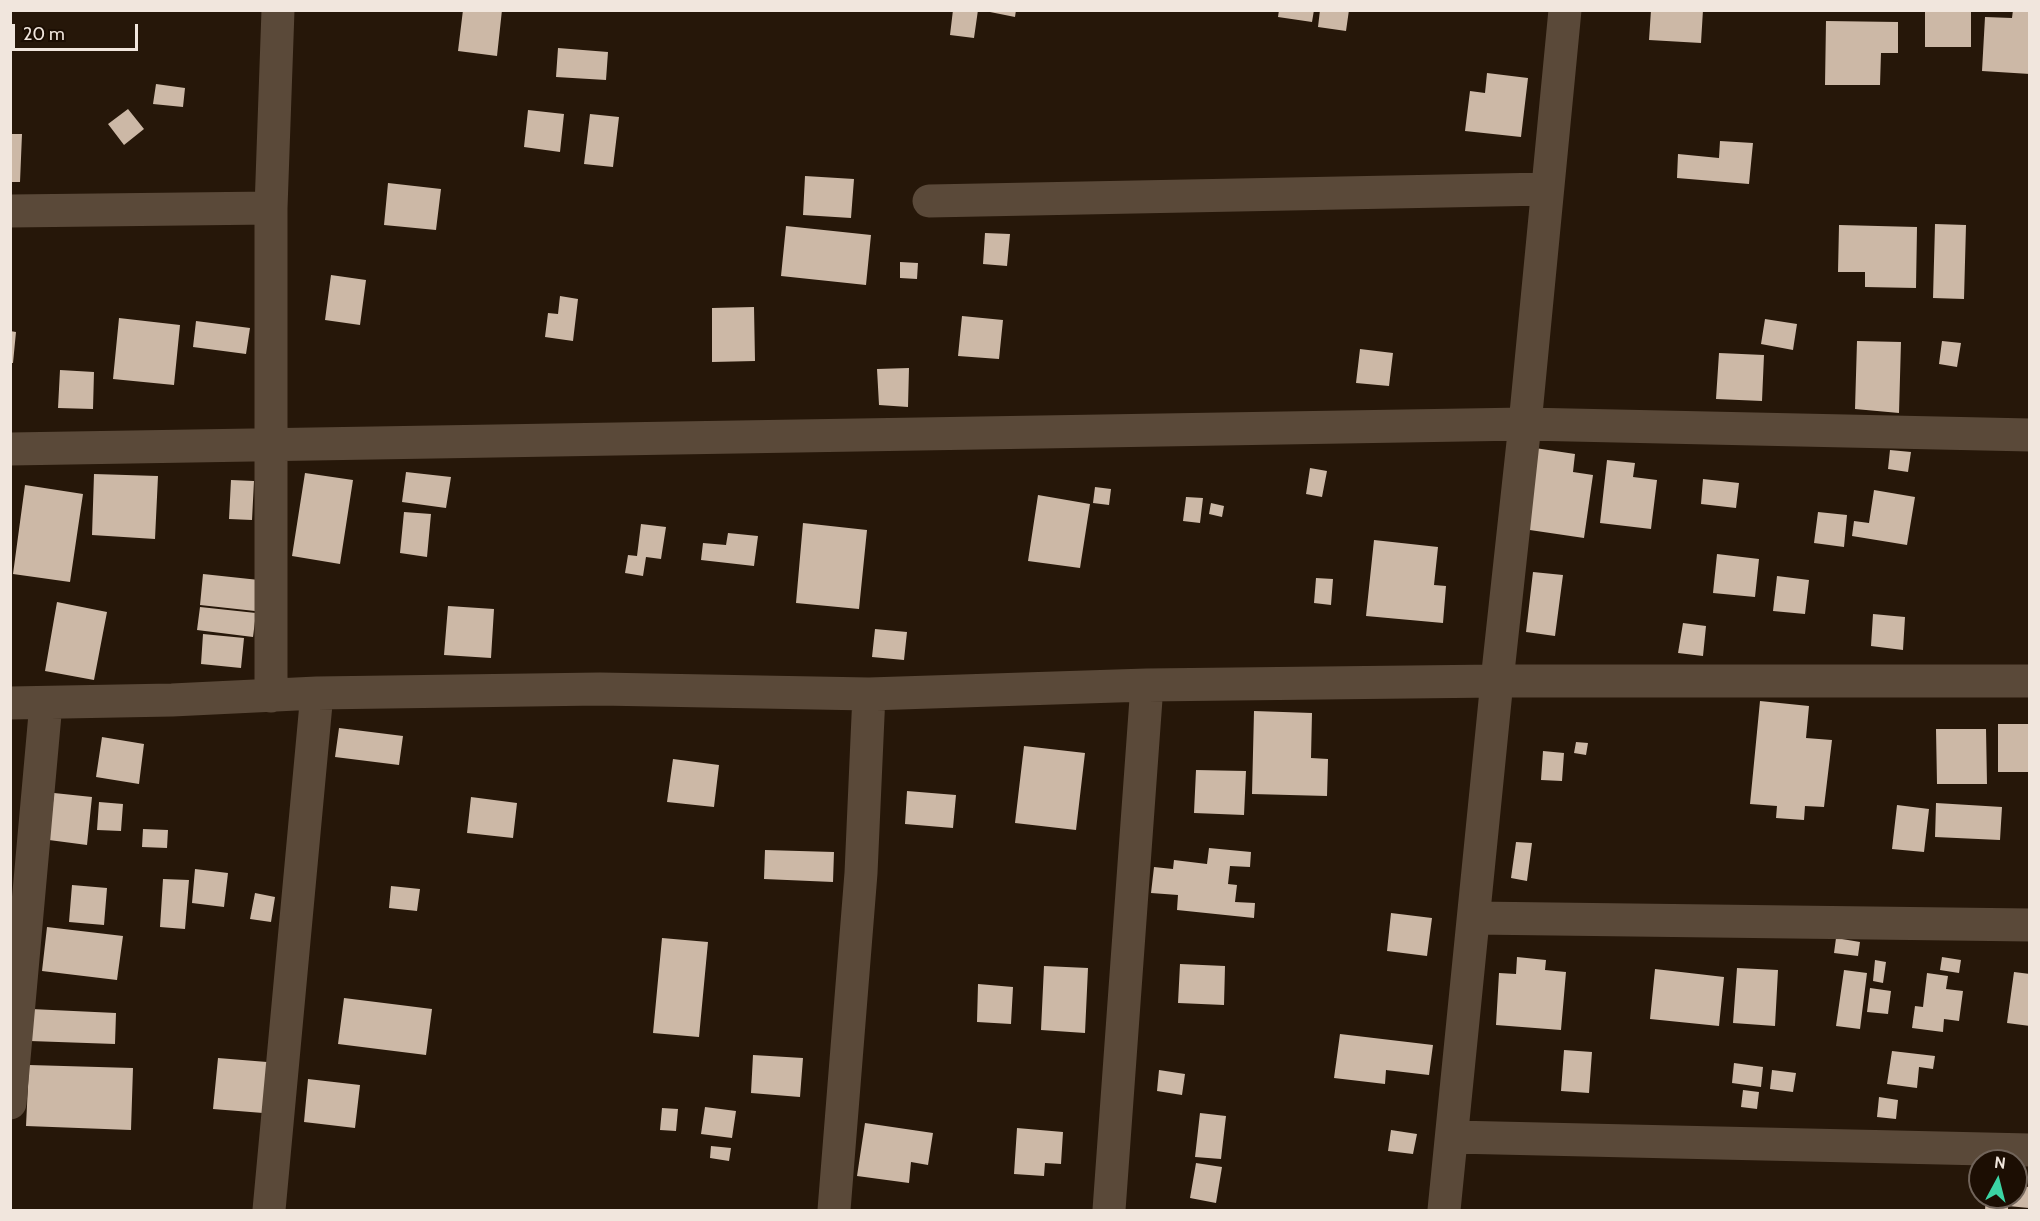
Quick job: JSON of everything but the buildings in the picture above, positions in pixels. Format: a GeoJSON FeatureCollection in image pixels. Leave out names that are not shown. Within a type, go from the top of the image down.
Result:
{"type":"FeatureCollection","features":[{"type":"Feature","properties":{"kind":"street"},"geometry":{"type":"LineString","coordinates":[[271,696],[271,208],[278,10]]}},
{"type":"Feature","properties":{"kind":"street"},"geometry":{"type":"LineString","coordinates":[[1444,1210],[1565,10]]}},
{"type":"Feature","properties":{"kind":"street"},"geometry":{"type":"LineString","coordinates":[[929,201],[1547,189]]}},
{"type":"Feature","properties":{"kind":"street"},"geometry":{"type":"LineString","coordinates":[[10,211],[271,208]]}},
{"type":"Feature","properties":{"kind":"street"},"geometry":{"type":"LineString","coordinates":[[10,449],[1525,424],[2030,435]]}},
{"type":"Feature","properties":{"kind":"street"},"geometry":{"type":"LineString","coordinates":[[10,703],[317,693],[600,689],[869,694],[1147,685],[1497,681],[2030,681]]}},
{"type":"Feature","properties":{"kind":"street"},"geometry":{"type":"LineString","coordinates":[[1109,1210],[1147,685]]}},
{"type":"Feature","properties":{"kind":"street"},"geometry":{"type":"LineString","coordinates":[[269,1210],[317,693]]}},
{"type":"Feature","properties":{"kind":"street"},"geometry":{"type":"LineString","coordinates":[[834,1210],[861,873],[869,694]]}},
{"type":"Feature","properties":{"kind":"street"},"geometry":{"type":"LineString","coordinates":[[10,1103],[46,703]]}},
{"type":"Feature","properties":{"kind":"street"},"geometry":{"type":"LineString","coordinates":[[1474,918],[2030,925]]}},
{"type":"Feature","properties":{"kind":"street"},"geometry":{"type":"LineString","coordinates":[[1453,1137],[2030,1149]]}}]}
